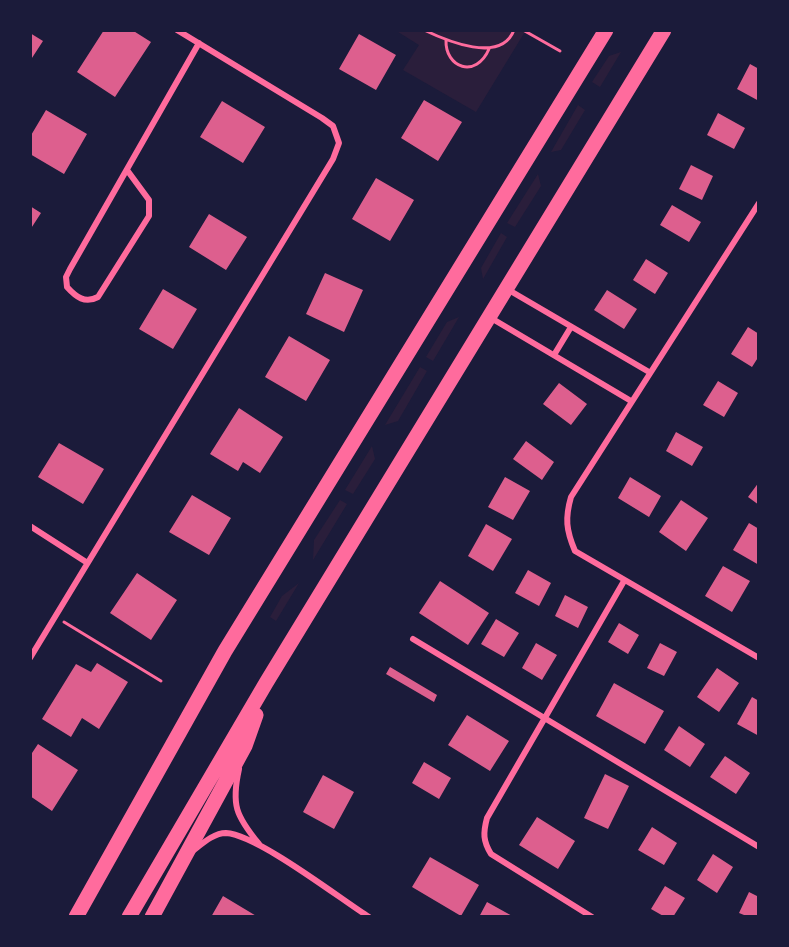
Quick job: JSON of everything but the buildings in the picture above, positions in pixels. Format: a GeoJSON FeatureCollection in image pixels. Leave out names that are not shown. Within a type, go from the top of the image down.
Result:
{"type":"FeatureCollection","features":[{"type":"Feature","properties":{"kind":"highway"},"geometry":{"type":"LineString","coordinates":[[76,917],[225,651],[606,30]]}},
{"type":"Feature","properties":{"kind":"highway"},"geometry":{"type":"LineString","coordinates":[[129,917],[266,684],[664,30]]}},
{"type":"Feature","properties":{"kind":"highway"},"geometry":{"type":"LineString","coordinates":[[152,917],[244,746],[266,684]]}},
{"type":"Feature","properties":{"kind":"street"},"geometry":{"type":"LineString","coordinates":[[30,658],[86,562],[333,159],[339,143],[333,126],[322,118],[177,30]]}},
{"type":"Feature","properties":{"kind":"street"},"geometry":{"type":"LineString","coordinates":[[127,170],[149,200],[149,216],[98,297],[91,301],[83,300],[67,287],[66,277],[199,43]]}},
{"type":"Feature","properties":{"kind":"street"},"geometry":{"type":"LineString","coordinates":[[759,203],[571,497],[565,516],[566,528],[575,551],[757,657],[759,648]]}},
{"type":"Feature","properties":{"kind":"street"},"geometry":{"type":"LineString","coordinates":[[506,288],[649,372]]}},
{"type":"Feature","properties":{"kind":"street"},"geometry":{"type":"LineString","coordinates":[[490,317],[632,401]]}},
{"type":"Feature","properties":{"kind":"street"},"geometry":{"type":"LineString","coordinates":[[554,355],[571,327]]}},
{"type":"Feature","properties":{"kind":"street"},"geometry":{"type":"LineString","coordinates":[[30,526],[86,562]]}},
{"type":"Feature","properties":{"kind":"street"},"geometry":{"type":"LineString","coordinates":[[592,917],[501,861],[491,854],[484,843],[487,818],[624,581]]}},
{"type":"Feature","properties":{"kind":"street"},"geometry":{"type":"LineString","coordinates":[[413,639],[759,847]]}},
{"type":"Feature","properties":{"kind":"street"},"geometry":{"type":"LineString","coordinates":[[244,746],[233,794],[242,823],[261,846],[357,914],[369,917]]}},
{"type":"Feature","properties":{"kind":"street"},"geometry":{"type":"LineString","coordinates":[[182,863],[208,839],[224,833],[261,846]]}},
{"type":"Feature","properties":{"kind":"path"},"geometry":{"type":"LineString","coordinates":[[424,30],[446,40],[489,49],[501,44],[514,30]]}},
{"type":"Feature","properties":{"kind":"path"},"geometry":{"type":"LineString","coordinates":[[524,30],[560,51]]}},
{"type":"Feature","properties":{"kind":"path"},"geometry":{"type":"LineString","coordinates":[[446,40],[446,50],[453,60],[464,67],[477,66],[483,62],[489,49]]}},
{"type":"Feature","properties":{"kind":"path"},"geometry":{"type":"LineString","coordinates":[[54,616],[161,681]]}},
{"type":"Feature","properties":{"kind":"shaded area"},"geometry":{"type":"Polygon","coordinates":[[[395,30],[526,30],[476,112],[403,70],[419,45],[395,30]]]}},
{"type":"Feature","properties":{"kind":"shaded area"},"geometry":{"type":"Polygon","coordinates":[[[621,52],[600,87],[592,82],[609,56],[621,52]]]}},
{"type":"Feature","properties":{"kind":"shaded area"},"geometry":{"type":"Polygon","coordinates":[[[578,105],[585,110],[561,150],[551,152],[578,105]]]}},
{"type":"Feature","properties":{"kind":"shaded area"},"geometry":{"type":"Polygon","coordinates":[[[538,174],[541,186],[515,227],[507,223],[538,174]]]}},
{"type":"Feature","properties":{"kind":"shaded area"},"geometry":{"type":"Polygon","coordinates":[[[501,233],[507,237],[483,279],[481,268],[501,233]]]}},
{"type":"Feature","properties":{"kind":"shaded area"},"geometry":{"type":"Polygon","coordinates":[[[459,317],[433,361],[426,357],[447,322],[459,317]]]}},
{"type":"Feature","properties":{"kind":"shaded area"},"geometry":{"type":"Polygon","coordinates":[[[420,367],[427,371],[398,421],[385,425],[420,367]]]}},
{"type":"Feature","properties":{"kind":"shaded area"},"geometry":{"type":"Polygon","coordinates":[[[372,446],[375,459],[353,494],[345,490],[372,446]]]}},
{"type":"Feature","properties":{"kind":"shaded area"},"geometry":{"type":"Polygon","coordinates":[[[340,500],[347,504],[313,560],[314,540],[340,500]]]}},
{"type":"Feature","properties":{"kind":"shaded area"},"geometry":{"type":"Polygon","coordinates":[[[299,583],[276,621],[270,617],[282,596],[299,583]]]}}]}
